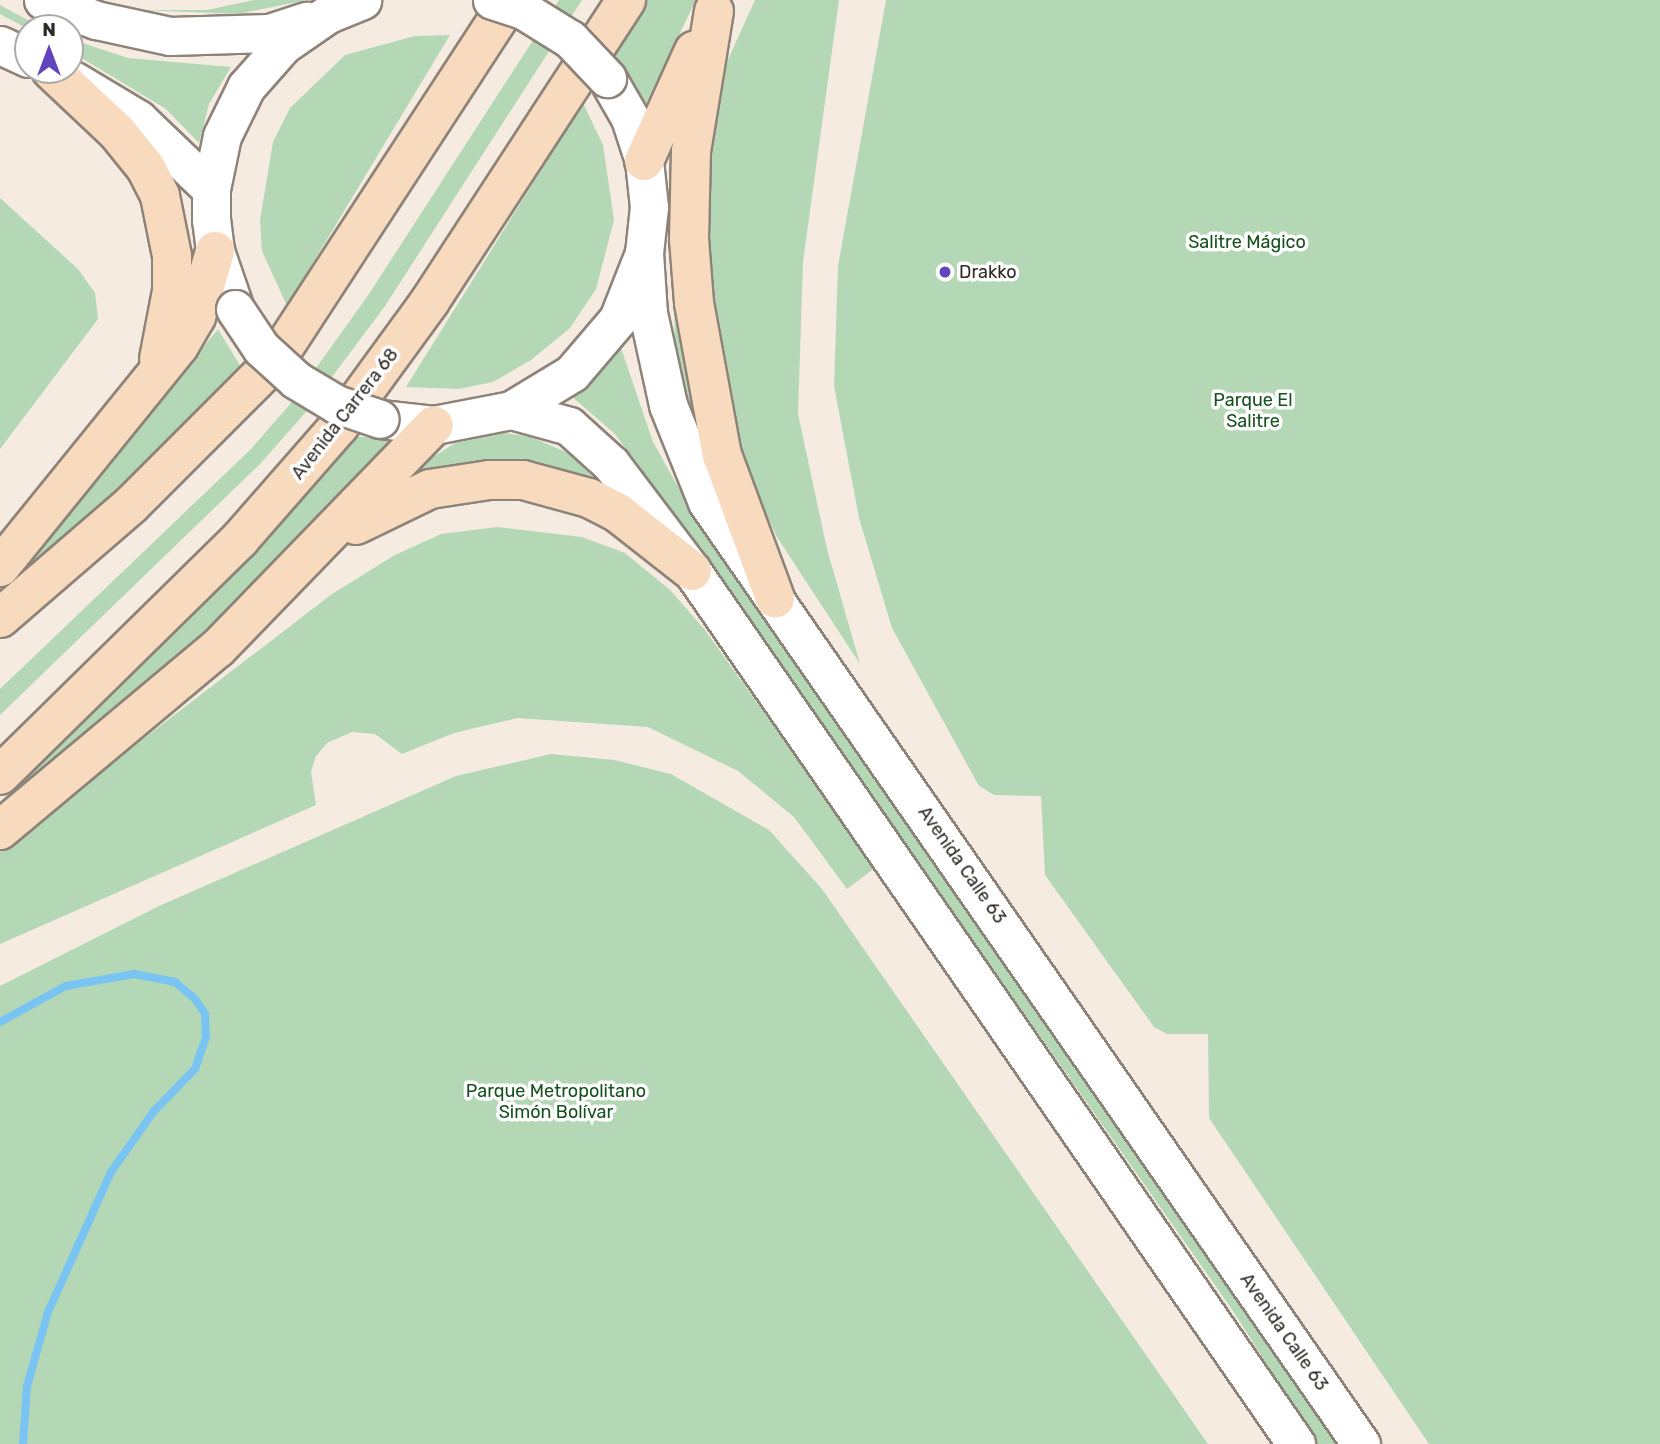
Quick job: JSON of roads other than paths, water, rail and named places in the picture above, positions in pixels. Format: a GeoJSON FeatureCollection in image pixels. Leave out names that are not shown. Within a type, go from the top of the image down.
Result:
{"type":"FeatureCollection","features":[{"type":"Feature","properties":{"kind":"main road"},"geometry":{"type":"LineString","coordinates":[[43,0],[96,20],[170,36],[270,33],[362,0]]}},
{"type":"Feature","properties":{"kind":"main road"},"geometry":{"type":"LineString","coordinates":[[328,14],[283,45],[246,87],[222,136],[211,189],[215,251],[235,309],[261,348],[296,380],[335,404],[380,419],[434,425],[511,410],[543,394],[597,348],[634,287],[644,253],[649,207],[644,161],[630,118],[607,78],[569,39],[523,10],[492,0]]}},
{"type":"Feature","properties":{"kind":"main road"},"geometry":{"type":"LineString","coordinates":[[0,618],[132,504],[275,361],[510,0]]}},
{"type":"Feature","properties":{"kind":"main road","name":"Avenida Carrera 68"},"geometry":{"type":"LineString","coordinates":[[0,775],[241,538],[339,426],[430,301],[626,0]]}},
{"type":"Feature","properties":{"kind":"main road"},"geometry":{"type":"LineString","coordinates":[[644,161],[717,6]]}},
{"type":"Feature","properties":{"kind":"main road"},"geometry":{"type":"LineString","coordinates":[[717,6],[691,151],[689,239],[694,303],[722,455],[775,598]]}},
{"type":"Feature","properties":{"kind":"main road"},"geometry":{"type":"LineString","coordinates":[[67,84],[117,132],[146,168],[160,195],[172,256],[172,291],[167,330],[147,390]]}},
{"type":"Feature","properties":{"kind":"main road"},"geometry":{"type":"LineString","coordinates":[[77,84],[138,119],[211,189]]}},
{"type":"Feature","properties":{"kind":"main road"},"geometry":{"type":"LineString","coordinates":[[0,567],[147,390],[196,317],[215,251]]}},
{"type":"Feature","properties":{"kind":"main road","name":"Avenida Calle 63"},"geometry":{"type":"LineString","coordinates":[[644,253],[655,351],[687,461],[707,502],[1361,1444]]}},
{"type":"Feature","properties":{"kind":"main road"},"geometry":{"type":"LineString","coordinates":[[511,410],[569,426],[589,441],[692,571],[1296,1444]]}},
{"type":"Feature","properties":{"kind":"main road"},"geometry":{"type":"LineString","coordinates":[[0,830],[219,648],[434,425]]}},
{"type":"Feature","properties":{"kind":"main road"},"geometry":{"type":"LineString","coordinates":[[320,545],[398,501],[430,489],[462,482],[523,480],[558,487],[599,503],[654,539],[692,571]]}},
{"type":"Feature","properties":{"kind":"waterway"},"geometry":{"type":"LineString","coordinates":[[0,1022],[66,986],[134,974],[175,982],[195,999],[205,1014],[206,1037],[195,1069],[154,1111],[111,1172],[48,1312],[27,1386],[23,1444]]}},
{"type":"Feature","properties":{"kind":"place","name":"Drakko"},"geometry":{"type":"Point","coordinates":[945,272]}},
{"type":"Feature","properties":{"kind":"park label","name":"Salitre Mágico"},"geometry":{"type":"Point","coordinates":[1247,242]}},
{"type":"Feature","properties":{"kind":"park label","name":"Parque El Salitre"},"geometry":{"type":"Point","coordinates":[1253,411]}},
{"type":"Feature","properties":{"kind":"park label","name":"Parque Metropolitano Simón Bolívar"},"geometry":{"type":"Point","coordinates":[556,1102]}}]}
